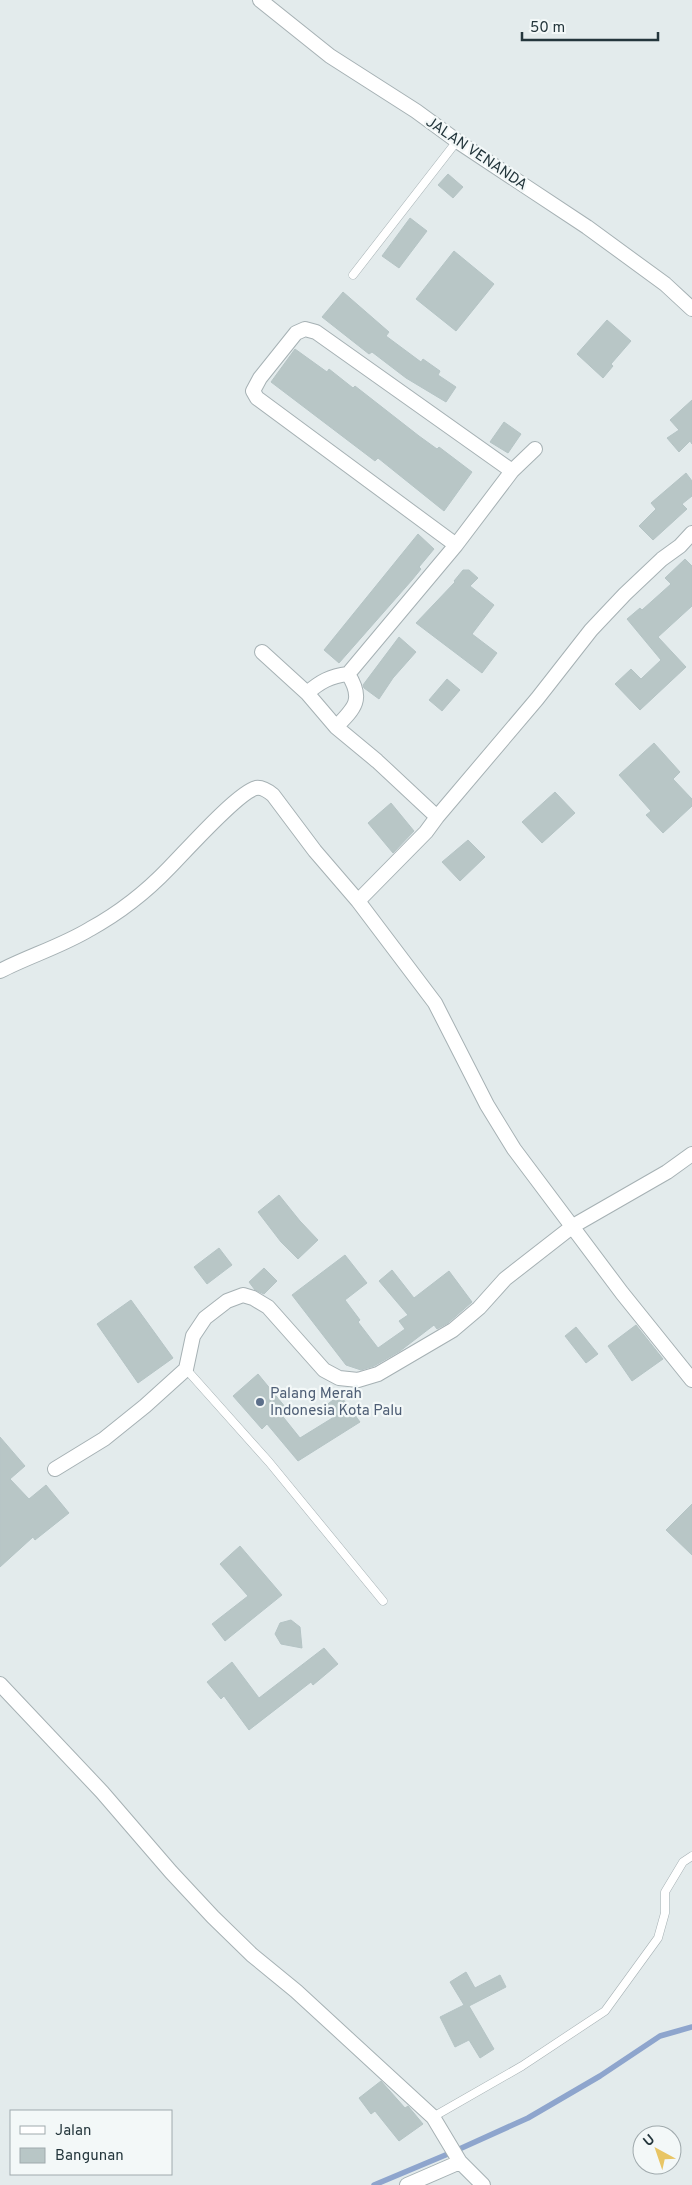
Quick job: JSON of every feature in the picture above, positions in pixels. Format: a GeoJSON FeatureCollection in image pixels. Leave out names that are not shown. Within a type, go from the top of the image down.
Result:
{"type":"FeatureCollection","features":[{"type":"Feature","properties":{"kind":"street","name":"JALAN VENANDA"},"geometry":{"type":"LineString","coordinates":[[260,0],[330,56],[416,111],[457,141],[587,227],[665,284],[692,308]]}},
{"type":"Feature","properties":{"kind":"street"},"geometry":{"type":"LineString","coordinates":[[456,545],[257,398],[253,391],[260,378],[296,333],[305,329],[316,332],[512,471]]}},
{"type":"Feature","properties":{"kind":"street"},"geometry":{"type":"LineString","coordinates":[[307,693],[322,680],[336,675],[348,674],[456,545],[512,471],[535,449]]}},
{"type":"Feature","properties":{"kind":"street"},"geometry":{"type":"LineString","coordinates":[[358,901],[426,832],[592,630],[625,594],[662,559],[680,546],[692,533]]}},
{"type":"Feature","properties":{"kind":"street"},"geometry":{"type":"LineString","coordinates":[[262,652],[307,693],[336,727],[438,817]]}},
{"type":"Feature","properties":{"kind":"street"},"geometry":{"type":"LineString","coordinates":[[336,727],[349,714],[358,698],[356,687],[348,674]]}},
{"type":"Feature","properties":{"kind":"street"},"geometry":{"type":"LineString","coordinates":[[0,971],[90,930],[115,914],[138,897],[246,793],[256,788],[266,789],[273,795],[315,851],[358,901],[434,1003],[487,1105],[514,1148],[622,1293],[692,1380]]}},
{"type":"Feature","properties":{"kind":"street"},"geometry":{"type":"LineString","coordinates":[[55,1469],[104,1439],[186,1370],[193,1336],[206,1318],[227,1301],[243,1295],[253,1298],[268,1307],[324,1370],[339,1378],[358,1380],[378,1374],[453,1330],[479,1308],[505,1279],[573,1226],[666,1172],[692,1154]]}},
{"type":"Feature","properties":{"kind":"street"},"geometry":{"type":"LineString","coordinates":[[0,1684],[102,1792],[171,1872],[213,1917],[252,1955],[296,1990],[433,2117],[458,2159],[483,2185]]}},
{"type":"Feature","properties":{"kind":"street"},"geometry":{"type":"LineString","coordinates":[[407,2185],[458,2159]]}},
{"type":"Feature","properties":{"kind":"lane"},"geometry":{"type":"LineString","coordinates":[[354,275],[457,141]]}},
{"type":"Feature","properties":{"kind":"lane"},"geometry":{"type":"LineString","coordinates":[[186,1370],[269,1462],[382,1601]]}},
{"type":"Feature","properties":{"kind":"lane"},"geometry":{"type":"LineString","coordinates":[[433,2117],[514,2070],[605,2011],[658,1938],[665,1913],[665,1892],[683,1862],[692,1856]]}},
{"type":"Feature","properties":{"kind":"building"},"geometry":{"type":"Polygon","coordinates":[[[448,174],[463,187],[453,198],[438,185],[448,174]]]}},
{"type":"Feature","properties":{"kind":"building"},"geometry":{"type":"Polygon","coordinates":[[[410,218],[427,231],[399,268],[382,256],[410,218]]]}},
{"type":"Feature","properties":{"kind":"building"},"geometry":{"type":"Polygon","coordinates":[[[454,251],[494,284],[456,331],[416,299],[454,251]]]}},
{"type":"Feature","properties":{"kind":"building"},"geometry":{"type":"Polygon","coordinates":[[[343,292],[389,332],[386,336],[421,362],[423,359],[440,371],[438,375],[456,387],[446,402],[406,378],[372,352],[369,354],[322,317],[343,292]]]}},
{"type":"Feature","properties":{"kind":"building"},"geometry":{"type":"Polygon","coordinates":[[[607,320],[631,341],[611,364],[613,366],[603,378],[577,354],[607,320]]]}},
{"type":"Feature","properties":{"kind":"building"},"geometry":{"type":"Polygon","coordinates":[[[295,349],[327,372],[329,369],[353,388],[355,386],[419,436],[437,449],[439,447],[472,472],[444,511],[378,458],[375,461],[271,382],[295,349]]]}},
{"type":"Feature","properties":{"kind":"building"},"geometry":{"type":"Polygon","coordinates":[[[692,400],[692,444],[690,441],[679,452],[667,438],[679,430],[670,420],[692,400]]]}},
{"type":"Feature","properties":{"kind":"building"},"geometry":{"type":"Polygon","coordinates":[[[504,422],[521,434],[508,453],[490,442],[504,422]]]}},
{"type":"Feature","properties":{"kind":"building"},"geometry":{"type":"Polygon","coordinates":[[[686,473],[692,481],[692,496],[682,504],[687,509],[653,540],[639,526],[656,509],[651,503],[686,473]]]}},
{"type":"Feature","properties":{"kind":"building"},"geometry":{"type":"Polygon","coordinates":[[[418,534],[434,549],[419,567],[421,569],[412,580],[339,663],[324,650],[418,534]]]}},
{"type":"Feature","properties":{"kind":"building"},"geometry":{"type":"Polygon","coordinates":[[[685,559],[692,566],[692,606],[658,637],[686,667],[640,710],[615,684],[631,669],[641,679],[661,660],[627,619],[640,608],[642,610],[671,584],[665,578],[685,559]]]}},
{"type":"Feature","properties":{"kind":"building"},"geometry":{"type":"Polygon","coordinates":[[[463,570],[469,570],[478,578],[470,586],[494,605],[472,634],[497,653],[482,673],[416,623],[455,582],[463,570]]]}},
{"type":"Feature","properties":{"kind":"building"},"geometry":{"type":"Polygon","coordinates":[[[399,637],[416,652],[393,678],[379,699],[364,688],[363,685],[399,637]]]}},
{"type":"Feature","properties":{"kind":"building"},"geometry":{"type":"Polygon","coordinates":[[[447,679],[460,690],[442,711],[429,700],[447,679]]]}},
{"type":"Feature","properties":{"kind":"building"},"geometry":{"type":"Polygon","coordinates":[[[654,743],[680,772],[673,779],[692,799],[692,806],[663,833],[646,815],[651,811],[619,775],[654,743]]]}},
{"type":"Feature","properties":{"kind":"building"},"geometry":{"type":"Polygon","coordinates":[[[555,792],[575,813],[542,843],[522,822],[555,792]]]}},
{"type":"Feature","properties":{"kind":"building"},"geometry":{"type":"Polygon","coordinates":[[[391,803],[414,831],[393,853],[368,823],[391,803]]]}},
{"type":"Feature","properties":{"kind":"building"},"geometry":{"type":"Polygon","coordinates":[[[468,840],[485,857],[460,881],[442,862],[468,840]]]}},
{"type":"Feature","properties":{"kind":"building"},"geometry":{"type":"Polygon","coordinates":[[[279,1195],[318,1240],[298,1259],[281,1242],[258,1212],[279,1195]]]}},
{"type":"Feature","properties":{"kind":"building"},"geometry":{"type":"Polygon","coordinates":[[[219,1248],[232,1265],[207,1284],[194,1267],[219,1248]]]}},
{"type":"Feature","properties":{"kind":"building"},"geometry":{"type":"Polygon","coordinates":[[[345,1255],[367,1283],[345,1300],[360,1320],[358,1322],[378,1348],[405,1329],[399,1321],[408,1315],[379,1281],[392,1270],[414,1298],[449,1271],[472,1302],[448,1323],[437,1329],[434,1325],[400,1351],[374,1366],[361,1370],[346,1365],[292,1295],[345,1255]]]}},
{"type":"Feature","properties":{"kind":"building"},"geometry":{"type":"Polygon","coordinates":[[[264,1268],[277,1281],[264,1294],[255,1290],[249,1282],[264,1268]]]}},
{"type":"Feature","properties":{"kind":"building"},"geometry":{"type":"Polygon","coordinates":[[[131,1300],[173,1358],[138,1383],[97,1324],[131,1300]]]}},
{"type":"Feature","properties":{"kind":"building"},"geometry":{"type":"Polygon","coordinates":[[[636,1325],[663,1359],[632,1381],[608,1346],[636,1325]]]}},
{"type":"Feature","properties":{"kind":"building"},"geometry":{"type":"Polygon","coordinates":[[[576,1327],[598,1354],[586,1363],[565,1336],[576,1327]]]}},
{"type":"Feature","properties":{"kind":"building"},"geometry":{"type":"Polygon","coordinates":[[[258,1374],[286,1408],[280,1413],[300,1438],[334,1417],[325,1406],[340,1395],[360,1422],[298,1461],[267,1424],[262,1429],[233,1396],[258,1374]]]}},
{"type":"Feature","properties":{"kind":"building"},"geometry":{"type":"Polygon","coordinates":[[[0,1437],[25,1466],[10,1479],[29,1499],[46,1485],[69,1513],[35,1540],[33,1537],[0,1567],[0,1437]]]}},
{"type":"Feature","properties":{"kind":"building"},"geometry":{"type":"Polygon","coordinates":[[[692,1504],[692,1555],[666,1530],[692,1504]]]}},
{"type":"Feature","properties":{"kind":"building"},"geometry":{"type":"Polygon","coordinates":[[[240,1546],[282,1595],[225,1641],[212,1624],[248,1596],[220,1564],[240,1546]]]}},
{"type":"Feature","properties":{"kind":"building"},"geometry":{"type":"Polygon","coordinates":[[[291,1620],[300,1627],[302,1648],[281,1644],[275,1634],[280,1623],[291,1620]]]}},
{"type":"Feature","properties":{"kind":"building"},"geometry":{"type":"Polygon","coordinates":[[[324,1648],[338,1664],[313,1685],[311,1682],[249,1730],[224,1696],[221,1699],[207,1682],[232,1662],[259,1698],[324,1648]]]}},
{"type":"Feature","properties":{"kind":"building"},"geometry":{"type":"Polygon","coordinates":[[[466,1972],[475,1988],[500,1975],[506,1987],[469,2006],[494,2049],[480,2058],[469,2040],[455,2047],[440,2017],[464,2005],[450,1982],[466,1972]]]}},
{"type":"Feature","properties":{"kind":"building"},"geometry":{"type":"Polygon","coordinates":[[[381,2081],[405,2108],[408,2106],[423,2124],[399,2141],[375,2111],[371,2114],[359,2098],[381,2081]]]}},
{"type":"Feature","properties":{"kind":"waterway"},"geometry":{"type":"LineString","coordinates":[[374,2185],[528,2118],[600,2076],[660,2036],[692,2027]]}},
{"type":"Feature","properties":{"kind":"place","name":"Palang Merah Indonesia Kota Palu"},"geometry":{"type":"Point","coordinates":[260,1402]}}]}
